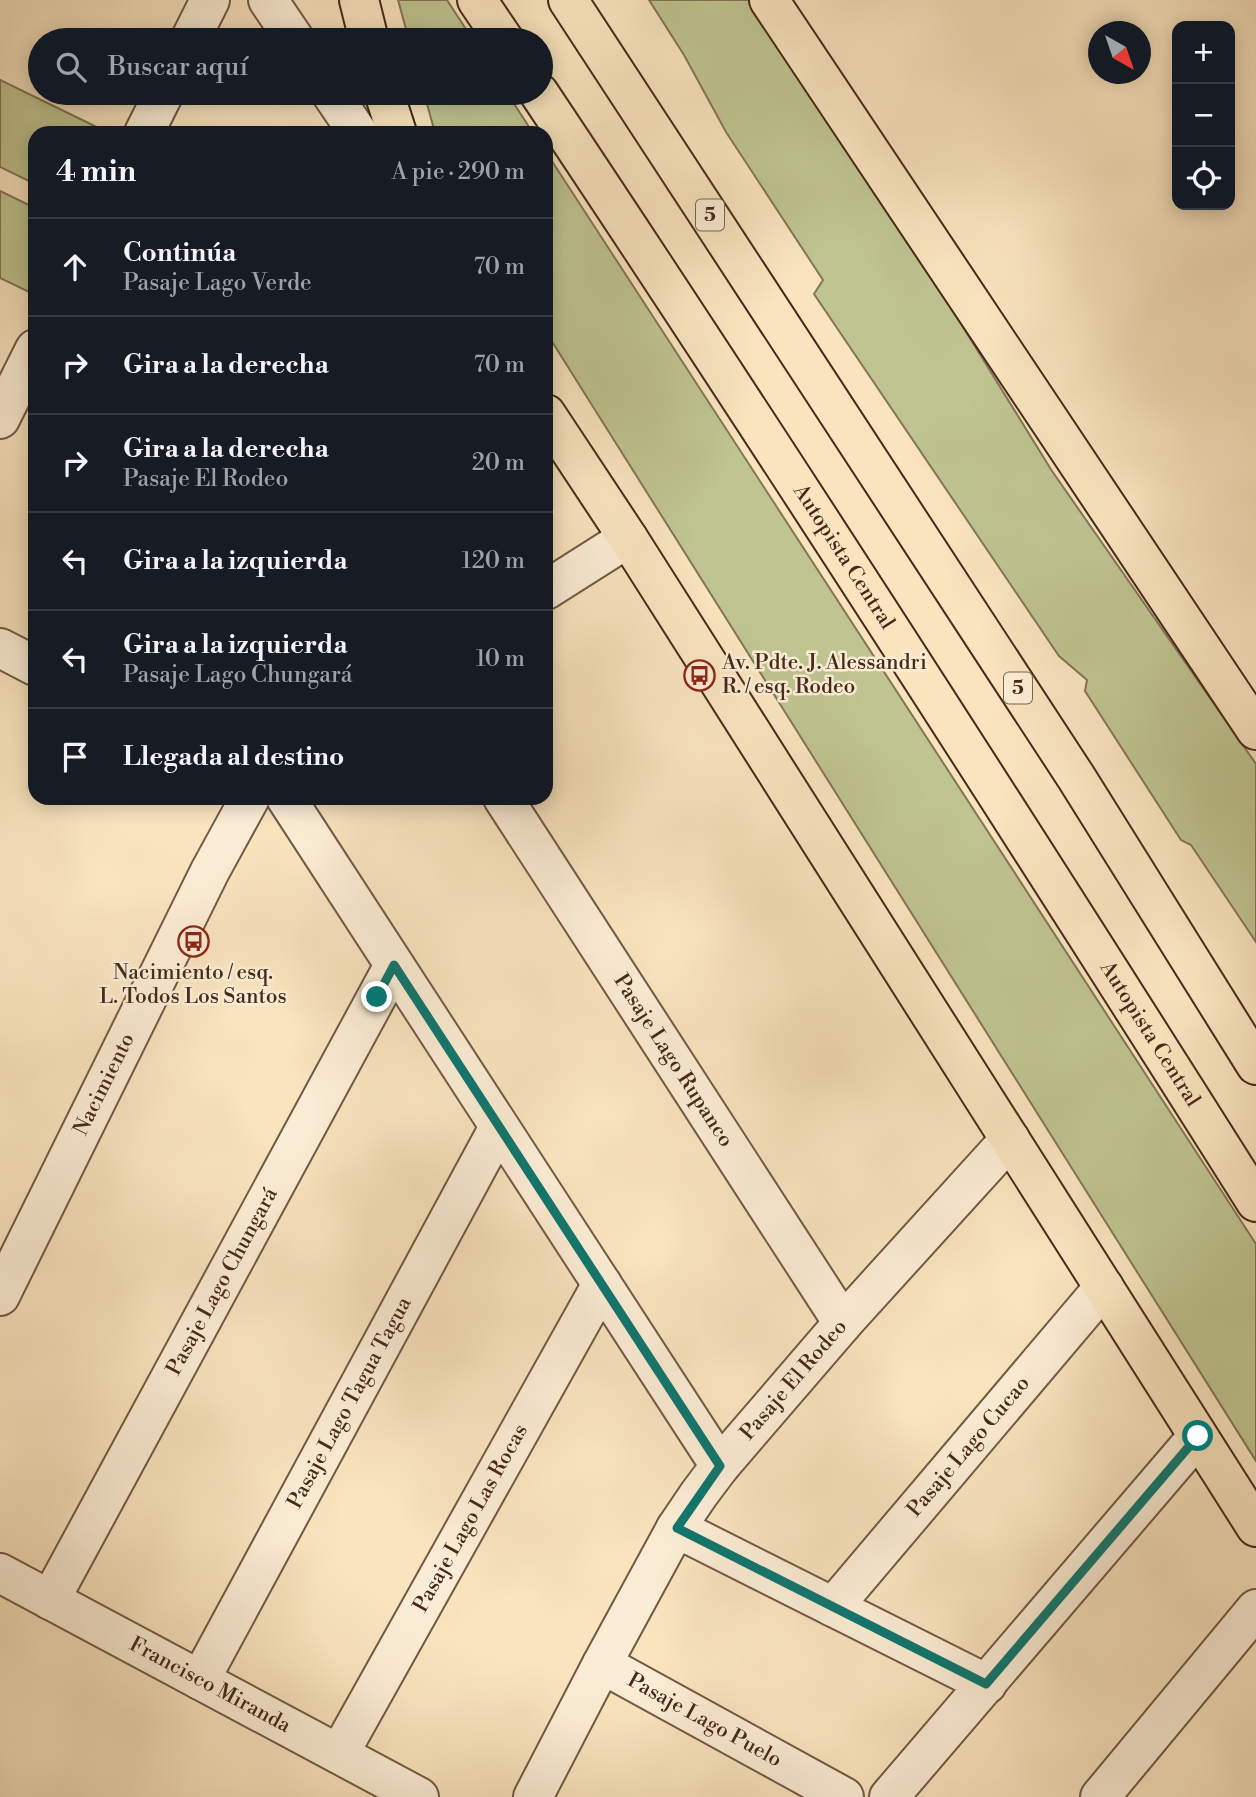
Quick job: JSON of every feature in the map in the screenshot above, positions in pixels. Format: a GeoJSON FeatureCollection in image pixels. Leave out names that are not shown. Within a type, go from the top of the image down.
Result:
{"type":"FeatureCollection","features":[{"type":"Feature","properties":{"kind":"main road"},"geometry":{"type":"LineString","coordinates":[[359,0],[366,28]]}},
{"type":"Feature","properties":{"kind":"main road"},"geometry":{"type":"LineString","coordinates":[[477,0],[496,28]]}},
{"type":"Feature","properties":{"kind":"main road","name":"5"},"geometry":{"type":"LineString","coordinates":[[568,0],[1076,777],[1256,1065]]}},
{"type":"Feature","properties":{"kind":"main road"},"geometry":{"type":"LineString","coordinates":[[593,0],[645,116]]}},
{"type":"Feature","properties":{"kind":"main road"},"geometry":{"type":"LineString","coordinates":[[769,0],[1256,730]]}},
{"type":"Feature","properties":{"kind":"main road"},"geometry":{"type":"LineString","coordinates":[[388,105],[395,126]]}},
{"type":"Feature","properties":{"kind":"main road","name":"Autopista Central"},"geometry":{"type":"LineString","coordinates":[[548,105],[805,494],[1256,1202]]}},
{"type":"Feature","properties":{"kind":"main road"},"geometry":{"type":"LineString","coordinates":[[553,425],[628,538],[1256,1527]]}},
{"type":"Feature","properties":{"kind":"street"},"geometry":{"type":"LineString","coordinates":[[196,28],[210,0]]}},
{"type":"Feature","properties":{"kind":"street"},"geometry":{"type":"LineString","coordinates":[[268,0],[287,28]]}},
{"type":"Feature","properties":{"kind":"street"},"geometry":{"type":"LineString","coordinates":[[148,126],[158,105]]}},
{"type":"Feature","properties":{"kind":"street"},"geometry":{"type":"LineString","coordinates":[[339,105],[352,126]]}},
{"type":"Feature","properties":{"kind":"street"},"geometry":{"type":"LineString","coordinates":[[0,419],[28,363]]}},
{"type":"Feature","properties":{"kind":"street"},"geometry":{"type":"LineString","coordinates":[[553,586],[628,538]]}},
{"type":"Feature","properties":{"kind":"street"},"geometry":{"type":"LineString","coordinates":[[0,648],[28,662]]}},
{"type":"Feature","properties":{"kind":"street","name":"Nacimiento"},"geometry":{"type":"LineString","coordinates":[[0,1296],[210,871],[246,805]]}},
{"type":"Feature","properties":{"kind":"street"},"geometry":{"type":"LineString","coordinates":[[291,805],[720,1466]]}},
{"type":"Feature","properties":{"kind":"street","name":"Pasaje Lago Rupanco"},"geometry":{"type":"LineString","coordinates":[[508,805],[843,1323]]}},
{"type":"Feature","properties":{"kind":"street","name":"Pasaje Lago Chungará"},"geometry":{"type":"LineString","coordinates":[[50,1600],[394,965]]}},
{"type":"Feature","properties":{"kind":"street","name":"Pasaje Lago Tagua Tagua"},"geometry":{"type":"LineString","coordinates":[[200,1680],[499,1127]]}},
{"type":"Feature","properties":{"kind":"street","name":"Pasaje El Rodeo"},"geometry":{"type":"LineString","coordinates":[[533,1797],[677,1528],[720,1466],[843,1323],[1010,1139]]}},
{"type":"Feature","properties":{"kind":"street","name":"Pasaje Lago Las Rocas"},"geometry":{"type":"LineString","coordinates":[[339,1754],[602,1284]]}},
{"type":"Feature","properties":{"kind":"street","name":"Pasaje Lago Cucao"},"geometry":{"type":"LineString","coordinates":[[833,1607],[1104,1287]]}},
{"type":"Feature","properties":{"kind":"street"},"geometry":{"type":"LineString","coordinates":[[889,1797],[1198,1436]]}},
{"type":"Feature","properties":{"kind":"street"},"geometry":{"type":"LineString","coordinates":[[677,1528],[986,1684]]}},
{"type":"Feature","properties":{"kind":"street","name":"Francisco Miranda"},"geometry":{"type":"LineString","coordinates":[[0,1573],[419,1797]]}},
{"type":"Feature","properties":{"kind":"street"},"geometry":{"type":"LineString","coordinates":[[1100,1797],[1256,1609]]}},
{"type":"Feature","properties":{"kind":"street","name":"Pasaje Lago Puelo"},"geometry":{"type":"LineString","coordinates":[[602,1664],[844,1797]]}},
{"type":"Feature","properties":{"kind":"green space"},"geometry":{"type":"Polygon","coordinates":[[[398,0],[447,0],[465,28],[406,28],[398,0]]]}},
{"type":"Feature","properties":{"kind":"green space"},"geometry":{"type":"Polygon","coordinates":[[[649,0],[750,0],[900,225],[1052,471],[1256,764],[1256,942],[1191,845],[1181,840],[1085,691],[1087,680],[1059,656],[814,294],[823,280],[726,132],[684,55],[649,0]]]}},
{"type":"Feature","properties":{"kind":"green space"},"geometry":{"type":"Polygon","coordinates":[[[0,80],[28,94],[28,105],[51,105],[95,126],[28,126],[28,181],[0,167],[0,80]]]}},
{"type":"Feature","properties":{"kind":"green space"},"geometry":{"type":"Polygon","coordinates":[[[427,105],[515,105],[528,126],[433,126],[427,105]]]}},
{"type":"Feature","properties":{"kind":"green space"},"geometry":{"type":"Polygon","coordinates":[[[553,163],[1256,1244],[1256,1461],[553,343],[553,163]]]}},
{"type":"Feature","properties":{"kind":"green space"},"geometry":{"type":"Polygon","coordinates":[[[0,191],[28,205],[28,292],[0,278],[0,191]]]}},
{"type":"Feature","properties":{"kind":"place","name":"Av. Pdte. J. Alessandri R. / esq. Rodeo"},"geometry":{"type":"Point","coordinates":[699,675]}},
{"type":"Feature","properties":{"kind":"place","name":"Nacimiento / esq. L. Todos Los Santos"},"geometry":{"type":"Point","coordinates":[193,941]}},
{"type":"Feature","properties":{"kind":"route"},"geometry":{"type":"LineString","coordinates":[[377,997],[394,965],[720,1466],[677,1528],[986,1684],[1198,1436]]}}]}
